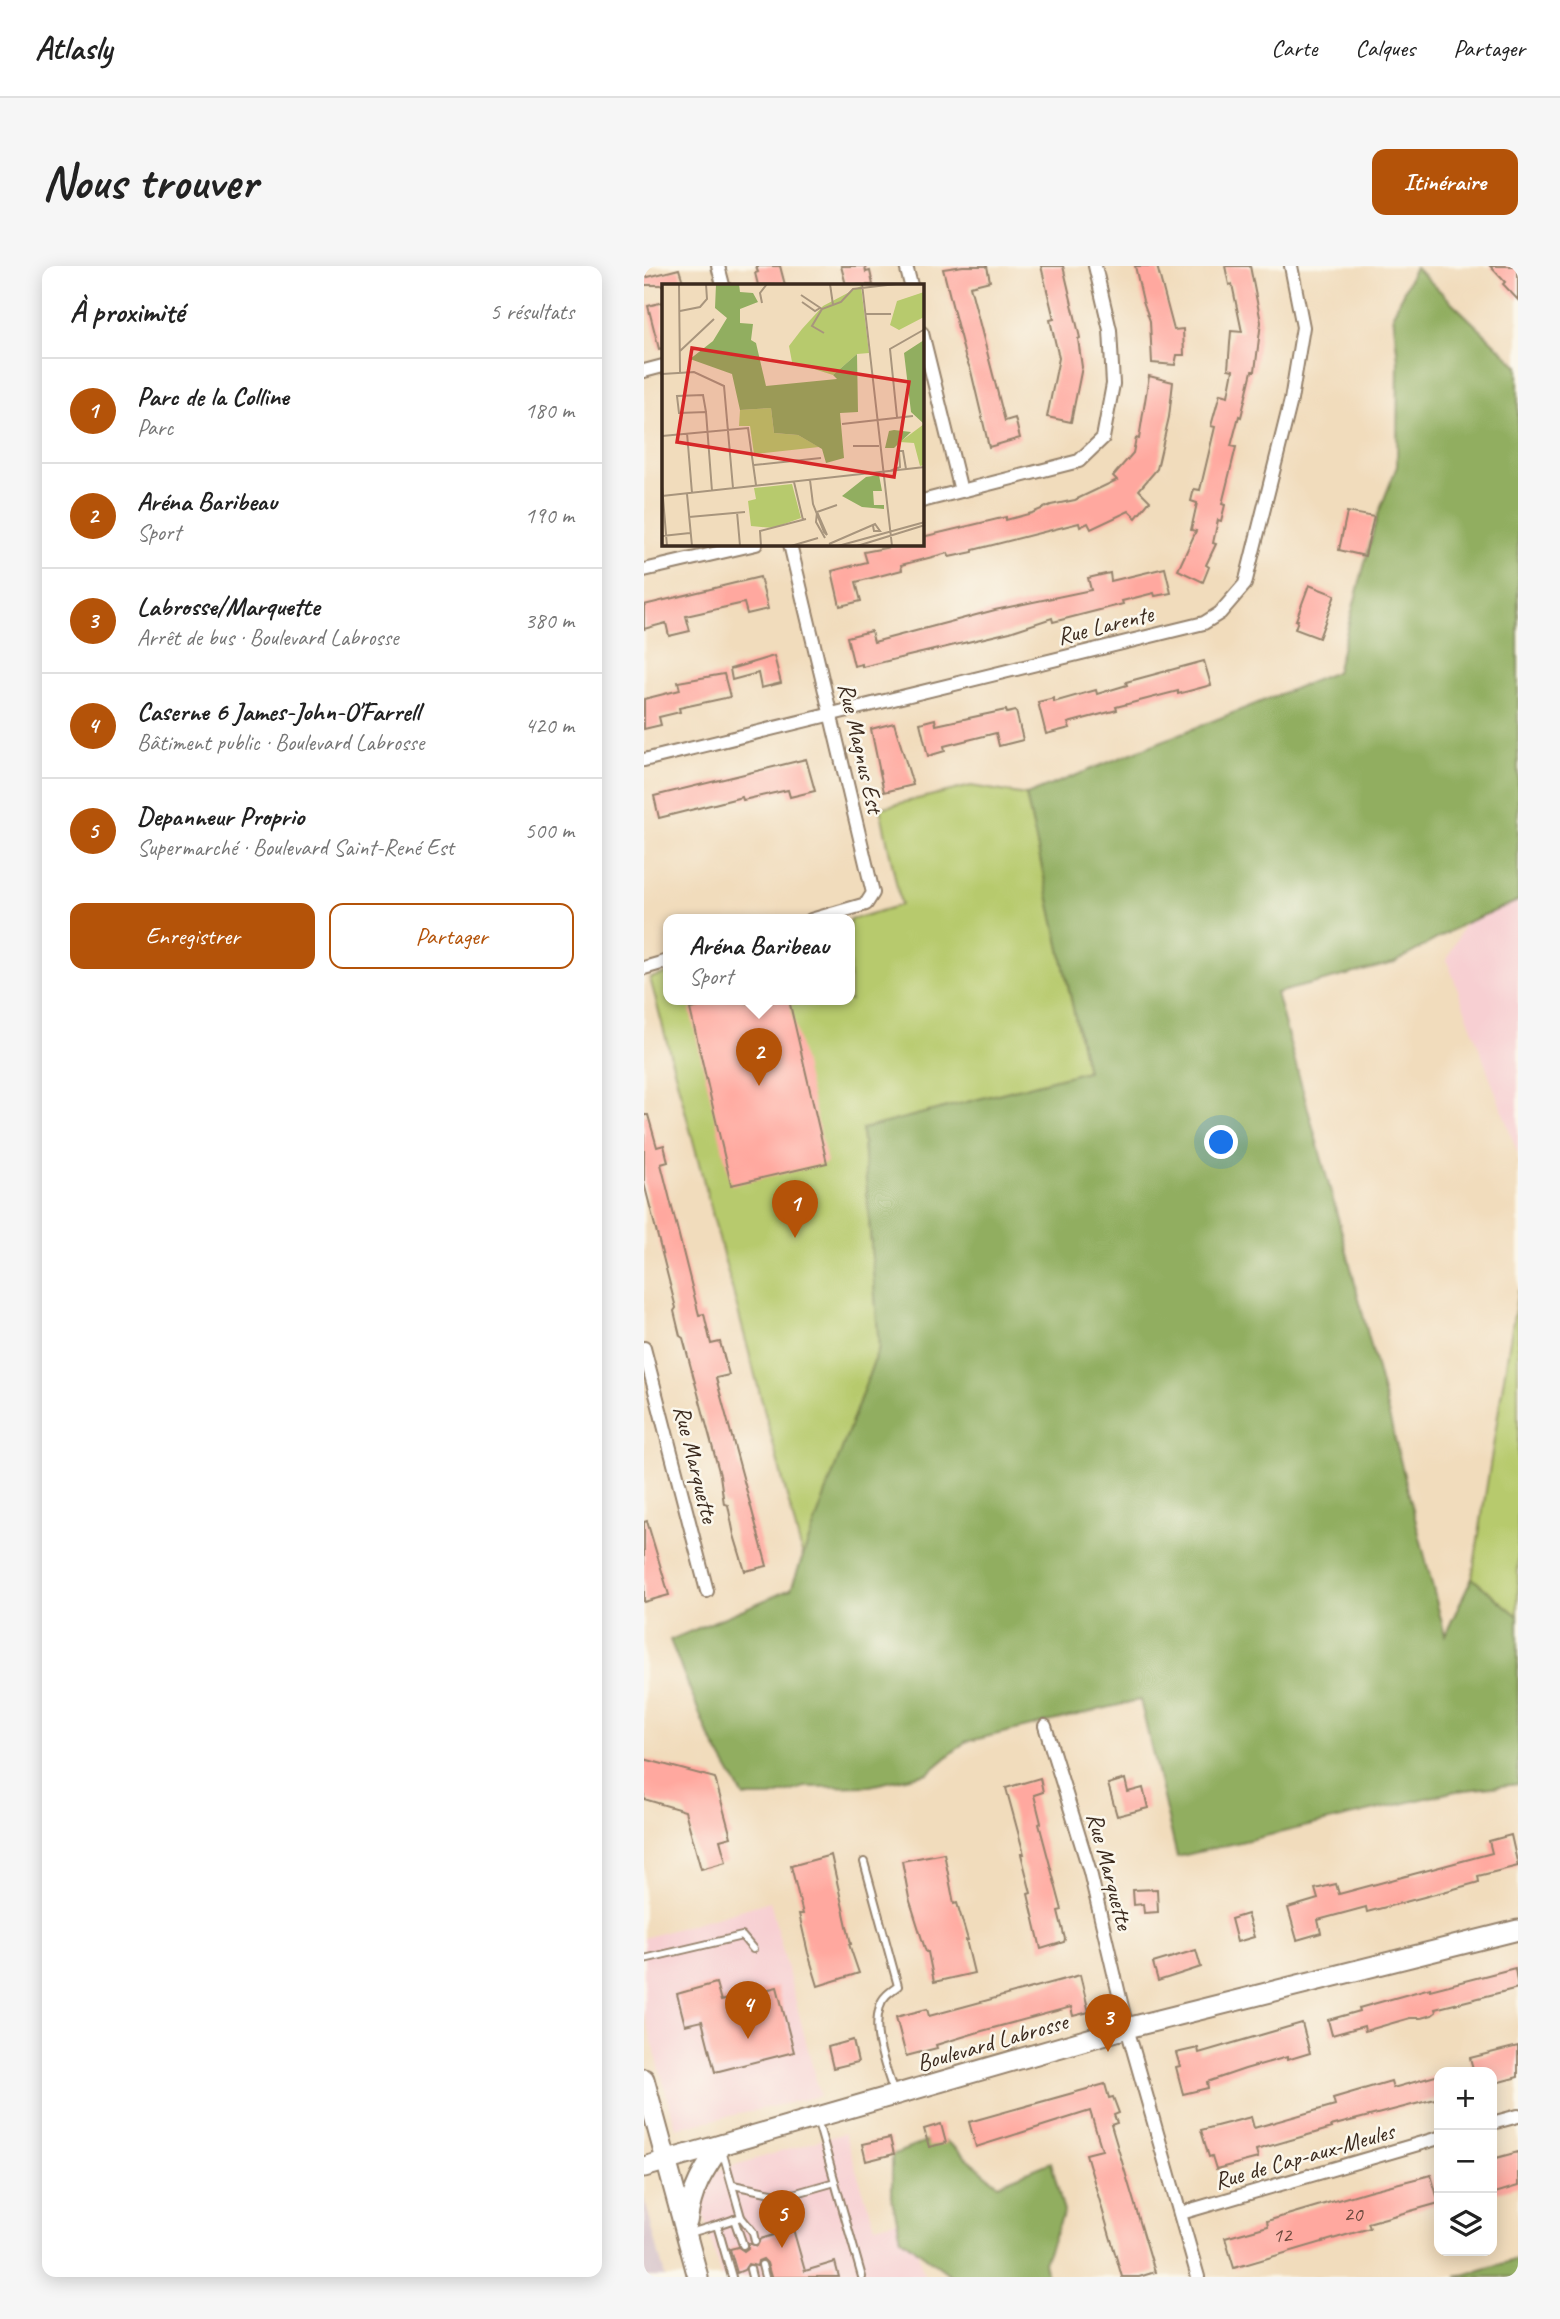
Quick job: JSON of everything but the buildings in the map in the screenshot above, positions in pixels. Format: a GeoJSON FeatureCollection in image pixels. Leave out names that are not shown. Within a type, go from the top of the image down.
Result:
{"type":"FeatureCollection","features":[{"type":"Feature","properties":{"kind":"main road","name":"Boulevard Labrosse"},"geometry":{"type":"LineString","coordinates":[[644,2167],[1127,2028],[1518,1930]]}},
{"type":"Feature","properties":{"kind":"main road"},"geometry":{"type":"LineString","coordinates":[[644,2079],[698,2277]]}},
{"type":"Feature","properties":{"kind":"main road"},"geometry":{"type":"LineString","coordinates":[[686,2234],[691,2197],[698,2179],[721,2145]]}},
{"type":"Feature","properties":{"kind":"street"},"geometry":{"type":"LineString","coordinates":[[718,266],[723,284]]}},
{"type":"Feature","properties":{"kind":"street"},"geometry":{"type":"LineString","coordinates":[[906,266],[911,284]]}},
{"type":"Feature","properties":{"kind":"street"},"geometry":{"type":"LineString","coordinates":[[924,500],[1079,461],[1103,438],[1113,384],[1110,330],[1095,266]]}},
{"type":"Feature","properties":{"kind":"street","name":"Rue Larente"},"geometry":{"type":"LineString","coordinates":[[644,760],[1204,623],[1220,613],[1245,584],[1291,400],[1303,327],[1291,266]]}},
{"type":"Feature","properties":{"kind":"street"},"geometry":{"type":"LineString","coordinates":[[924,341],[961,491]]}},
{"type":"Feature","properties":{"kind":"street"},"geometry":{"type":"LineString","coordinates":[[644,371],[662,366]]}},
{"type":"Feature","properties":{"kind":"street"},"geometry":{"type":"LineString","coordinates":[[644,570],[746,546]]}},
{"type":"Feature","properties":{"kind":"street","name":"Rue Magnus Est"},"geometry":{"type":"LineString","coordinates":[[790,546],[873,892],[866,904],[832,914]]}},
{"type":"Feature","properties":{"kind":"street"},"geometry":{"type":"LineString","coordinates":[[644,968],[663,962]]}},
{"type":"Feature","properties":{"kind":"street","name":"Rue Marquette"},"geometry":{"type":"LineString","coordinates":[[644,1348],[707,1591]]}},
{"type":"Feature","properties":{"kind":"street","name":"Rue Marquette"},"geometry":{"type":"LineString","coordinates":[[1045,1726],[1090,1872],[1127,2028],[1198,2277]]}},
{"type":"Feature","properties":{"kind":"street"},"geometry":{"type":"LineString","coordinates":[[1497,2122],[1518,2116]]}},
{"type":"Feature","properties":{"kind":"street","name":"Rue de Cap-aux-Meules"},"geometry":{"type":"LineString","coordinates":[[1181,2213],[1434,2139]]}},
{"type":"Feature","properties":{"kind":"lane"},"geometry":{"type":"LineString","coordinates":[[864,1863],[898,1986],[886,1995],[880,2006],[877,2038],[894,2095]]}},
{"type":"Feature","properties":{"kind":"lane"},"geometry":{"type":"LineString","coordinates":[[644,1959],[742,1936],[753,1949]]}},
{"type":"Feature","properties":{"kind":"lane"},"geometry":{"type":"LineString","coordinates":[[817,2118],[862,2277]]}},
{"type":"Feature","properties":{"kind":"lane"},"geometry":{"type":"LineString","coordinates":[[721,2145],[733,2185],[743,2245]]}},
{"type":"Feature","properties":{"kind":"lane"},"geometry":{"type":"LineString","coordinates":[[733,2185],[786,2196],[835,2182]]}},
{"type":"Feature","properties":{"kind":"lane"},"geometry":{"type":"LineString","coordinates":[[686,2234],[738,2218]]}},
{"type":"Feature","properties":{"kind":"lane"},"geometry":{"type":"LineString","coordinates":[[738,2218],[753,2232],[755,2241]]}},
{"type":"Feature","properties":{"kind":"lane"},"geometry":{"type":"LineString","coordinates":[[717,2225],[732,2277]]}},
{"type":"Feature","properties":{"kind":"lane"},"geometry":{"type":"LineString","coordinates":[[762,2265],[765,2277]]}},
{"type":"Feature","properties":{"kind":"lane"},"geometry":{"type":"LineString","coordinates":[[750,2269],[752,2277]]}},
{"type":"Feature","properties":{"kind":"shaded area"},"geometry":{"type":"Polygon","coordinates":[[[1518,901],[1518,1154],[1447,960],[1465,923],[1518,901]]]}},
{"type":"Feature","properties":{"kind":"shaded area"},"geometry":{"type":"Polygon","coordinates":[[[770,1901],[820,2096],[676,2128],[644,2012],[644,1938],[770,1901]]]}},
{"type":"Feature","properties":{"kind":"shaded area"},"geometry":{"type":"Polygon","coordinates":[[[844,2133],[875,2226],[907,2218],[925,2277],[721,2277],[694,2177],[844,2133]]]}},
{"type":"Feature","properties":{"kind":"shaded area"},"geometry":{"type":"Polygon","coordinates":[[[644,2197],[665,2277],[644,2277],[644,2197]]]}},
{"type":"Feature","properties":{"kind":"green space"},"geometry":{"type":"Polygon","coordinates":[[[1415,267],[1518,366],[1518,901],[1465,923],[1394,963],[1276,993],[1341,1229],[1445,1635],[1472,1578],[1518,1616],[1518,1784],[1456,1791],[1177,1857],[1140,1700],[965,1742],[928,1773],[870,1786],[805,1787],[771,1797],[744,1797],[707,1732],[670,1640],[791,1589],[879,1347],[862,1129],[1087,1071],[1026,795],[1336,672],[1377,517],[1397,466],[1398,360],[1393,314],[1415,267]]]}},
{"type":"Feature","properties":{"kind":"green space"},"geometry":{"type":"Polygon","coordinates":[[[971,786],[1026,795],[1087,1071],[862,1130],[879,1347],[803,1557],[650,978],[663,974],[663,1005],[855,1005],[855,919],[901,905],[880,808],[971,786]]]}},
{"type":"Feature","properties":{"kind":"green space"},"geometry":{"type":"Polygon","coordinates":[[[1518,1290],[1518,1616],[1472,1578],[1518,1290]]]}},
{"type":"Feature","properties":{"kind":"green space"},"geometry":{"type":"Polygon","coordinates":[[[940,2136],[998,2184],[1051,2162],[1064,2212],[1044,2262],[1047,2277],[953,2277],[901,2238],[892,2198],[892,2155],[940,2136]]]}},
{"type":"Feature","properties":{"kind":"green space"},"geometry":{"type":"Polygon","coordinates":[[[1518,2259],[1518,2277],[1456,2277],[1518,2259]]]}},
{"type":"Feature","properties":{"kind":"place","name":"Aréna Baribeau"},"geometry":{"type":"Point","coordinates":[759,1086]}},
{"type":"Feature","properties":{"kind":"place","name":"Parc de la Colline"},"geometry":{"type":"Point","coordinates":[795,1238]}},
{"type":"Feature","properties":{"kind":"place","name":"Caserne 6 James-John-O'Farrell"},"geometry":{"type":"Point","coordinates":[748,2039]}},
{"type":"Feature","properties":{"kind":"place","name":"Labrosse/Marquette"},"geometry":{"type":"Point","coordinates":[1108,2052]}},
{"type":"Feature","properties":{"kind":"place","name":"Depanneur Proprio"},"geometry":{"type":"Point","coordinates":[782,2248]}}]}
